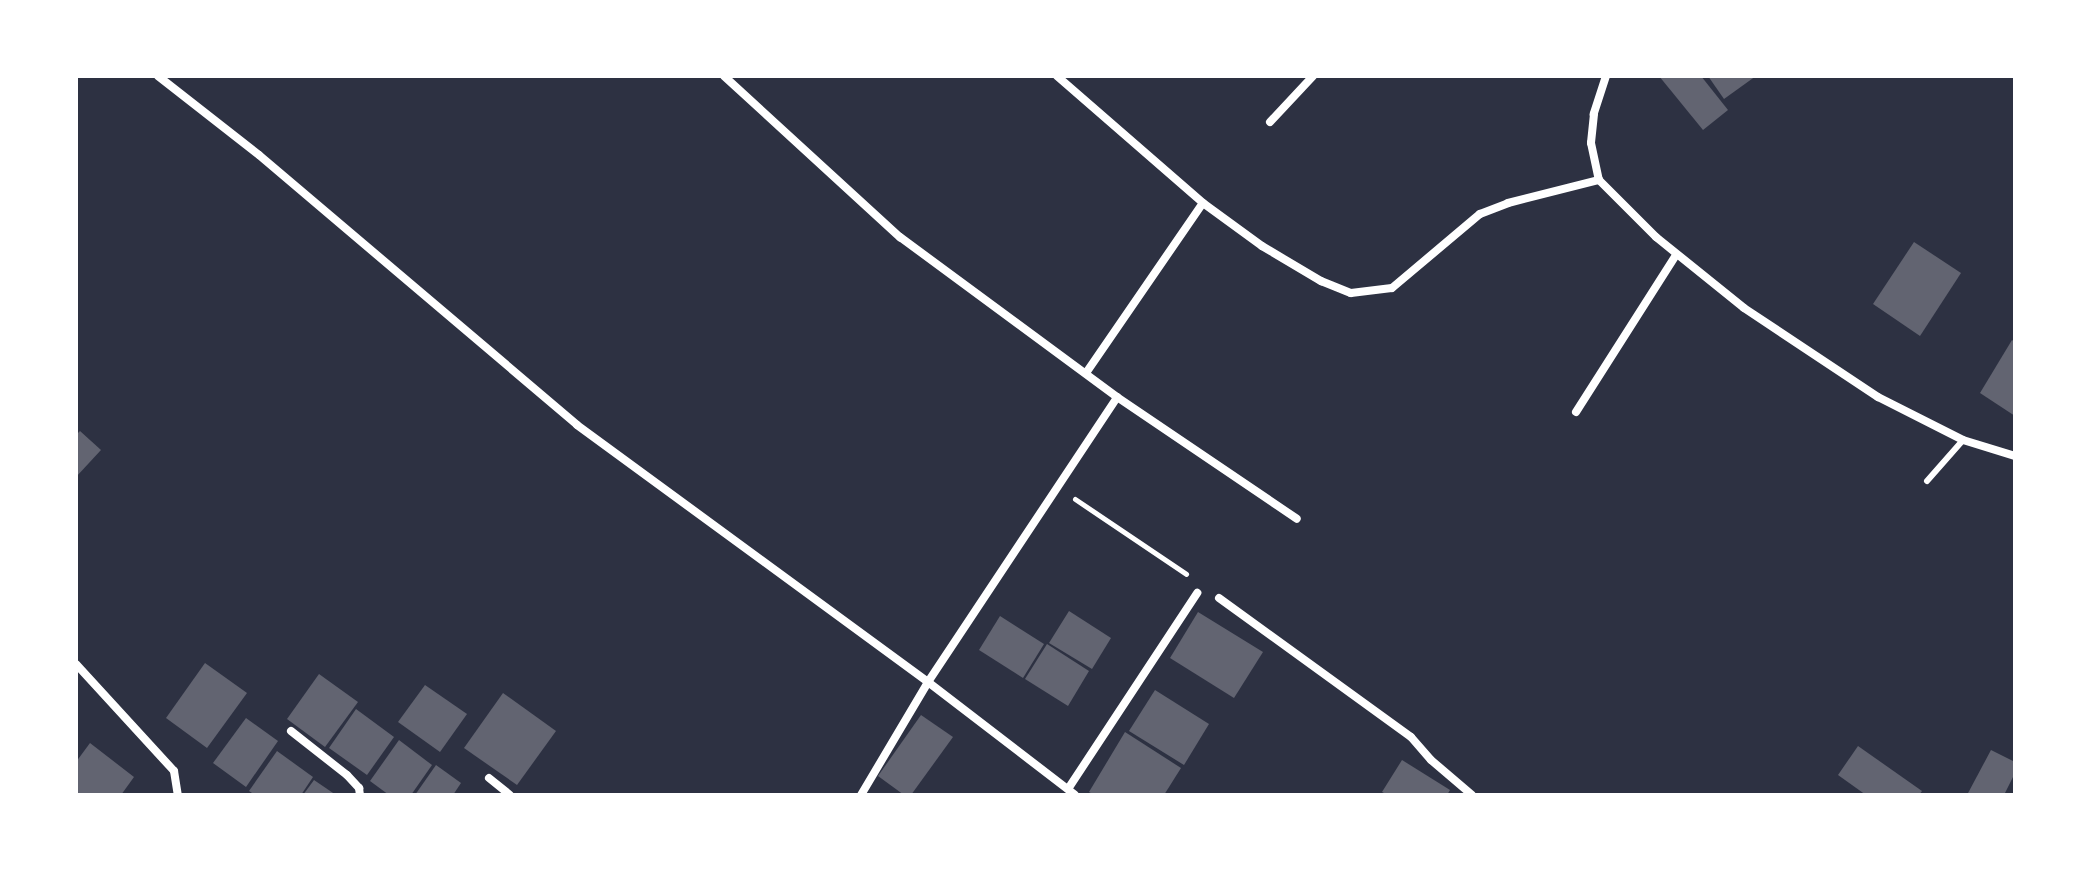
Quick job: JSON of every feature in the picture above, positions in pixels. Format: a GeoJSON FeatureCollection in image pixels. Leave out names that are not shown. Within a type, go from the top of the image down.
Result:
{"type":"FeatureCollection","features":[{"type":"Feature","properties":{"kind":"street"},"geometry":{"type":"LineString","coordinates":[[158,76],[259,155],[577,425],[928,682],[1072,792],[1197,593]]}},
{"type":"Feature","properties":{"kind":"street"},"geometry":{"type":"LineString","coordinates":[[724,76],[900,237],[1117,397],[1297,519]]}},
{"type":"Feature","properties":{"kind":"street"},"geometry":{"type":"LineString","coordinates":[[1057,76],[1203,203],[1262,246],[1321,281],[1351,293],[1392,288],[1480,214],[1508,203],[1599,180]]}},
{"type":"Feature","properties":{"kind":"street"},"geometry":{"type":"LineString","coordinates":[[1270,122],[1313,76]]}},
{"type":"Feature","properties":{"kind":"street"},"geometry":{"type":"LineString","coordinates":[[1606,76],[1594,114],[1591,143],[1599,180],[1676,255],[1802,350],[1878,397],[1963,440],[2015,456]]}},
{"type":"Feature","properties":{"kind":"street"},"geometry":{"type":"LineString","coordinates":[[1086,373],[1203,203]]}},
{"type":"Feature","properties":{"kind":"street"},"geometry":{"type":"LineString","coordinates":[[1576,412],[1676,255]]}},
{"type":"Feature","properties":{"kind":"street"},"geometry":{"type":"LineString","coordinates":[[861,795],[928,682],[1117,397]]}},
{"type":"Feature","properties":{"kind":"street"},"geometry":{"type":"LineString","coordinates":[[1219,598],[1411,737],[1431,760],[1472,795]]}},
{"type":"Feature","properties":{"kind":"street"},"geometry":{"type":"LineString","coordinates":[[76,664],[174,771],[178,795]]}},
{"type":"Feature","properties":{"kind":"street"},"geometry":{"type":"LineString","coordinates":[[291,731],[347,775],[359,788],[360,795]]}},
{"type":"Feature","properties":{"kind":"street"},"geometry":{"type":"LineString","coordinates":[[489,778],[510,795]]}},
{"type":"Feature","properties":{"kind":"lane"},"geometry":{"type":"LineString","coordinates":[[1927,481],[1963,440]]}},
{"type":"Feature","properties":{"kind":"path"},"geometry":{"type":"LineString","coordinates":[[1058,487],[1219,598]]}},
{"type":"Feature","properties":{"kind":"building"},"geometry":{"type":"Polygon","coordinates":[[[1659,76],[1701,76],[1728,110],[1703,130],[1659,76]]]}},
{"type":"Feature","properties":{"kind":"building"},"geometry":{"type":"Polygon","coordinates":[[[1708,76],[1756,76],[1724,99],[1708,76]]]}},
{"type":"Feature","properties":{"kind":"building"},"geometry":{"type":"Polygon","coordinates":[[[1914,242],[1961,273],[1920,336],[1873,304],[1914,242]]]}},
{"type":"Feature","properties":{"kind":"building"},"geometry":{"type":"Polygon","coordinates":[[[2012,340],[2015,342],[2015,416],[1980,393],[2012,340]]]}},
{"type":"Feature","properties":{"kind":"building"},"geometry":{"type":"Polygon","coordinates":[[[80,431],[101,450],[76,477],[76,435],[80,431]]]}},
{"type":"Feature","properties":{"kind":"building"},"geometry":{"type":"Polygon","coordinates":[[[1069,611],[1111,638],[1092,669],[1049,643],[1069,611]]]}},
{"type":"Feature","properties":{"kind":"building"},"geometry":{"type":"Polygon","coordinates":[[[1198,612],[1263,652],[1234,698],[1170,658],[1198,612]]]}},
{"type":"Feature","properties":{"kind":"building"},"geometry":{"type":"Polygon","coordinates":[[[1000,616],[1044,644],[1023,678],[979,650],[1000,616]]]}},
{"type":"Feature","properties":{"kind":"building"},"geometry":{"type":"Polygon","coordinates":[[[1047,644],[1089,671],[1068,706],[1025,679],[1047,644]]]}},
{"type":"Feature","properties":{"kind":"building"},"geometry":{"type":"Polygon","coordinates":[[[205,663],[247,693],[207,748],[166,718],[205,663]]]}},
{"type":"Feature","properties":{"kind":"building"},"geometry":{"type":"Polygon","coordinates":[[[319,674],[358,702],[325,747],[287,719],[319,674]]]}},
{"type":"Feature","properties":{"kind":"building"},"geometry":{"type":"Polygon","coordinates":[[[425,685],[467,714],[440,752],[398,722],[425,685]]]}},
{"type":"Feature","properties":{"kind":"building"},"geometry":{"type":"Polygon","coordinates":[[[1155,690],[1209,724],[1184,765],[1129,731],[1155,690]]]}},
{"type":"Feature","properties":{"kind":"building"},"geometry":{"type":"Polygon","coordinates":[[[503,693],[556,731],[517,785],[464,748],[503,693]]]}},
{"type":"Feature","properties":{"kind":"building"},"geometry":{"type":"Polygon","coordinates":[[[356,709],[394,737],[367,775],[329,748],[356,709]]]}},
{"type":"Feature","properties":{"kind":"building"},"geometry":{"type":"Polygon","coordinates":[[[921,715],[953,737],[911,795],[904,795],[878,776],[921,715]]]}},
{"type":"Feature","properties":{"kind":"building"},"geometry":{"type":"Polygon","coordinates":[[[246,718],[278,741],[246,787],[213,763],[246,718]]]}},
{"type":"Feature","properties":{"kind":"building"},"geometry":{"type":"Polygon","coordinates":[[[1125,732],[1181,768],[1164,795],[1094,795],[1089,792],[1125,732]]]}},
{"type":"Feature","properties":{"kind":"building"},"geometry":{"type":"Polygon","coordinates":[[[399,740],[432,765],[411,795],[389,795],[370,781],[399,740]]]}},
{"type":"Feature","properties":{"kind":"building"},"geometry":{"type":"Polygon","coordinates":[[[90,743],[134,777],[121,795],[76,795],[76,762],[90,743]]]}},
{"type":"Feature","properties":{"kind":"building"},"geometry":{"type":"Polygon","coordinates":[[[1858,746],[1922,791],[1919,795],[1866,795],[1838,775],[1858,746]]]}},
{"type":"Feature","properties":{"kind":"building"},"geometry":{"type":"Polygon","coordinates":[[[1991,750],[2015,762],[2015,773],[2004,795],[1967,795],[1991,750]]]}},
{"type":"Feature","properties":{"kind":"building"},"geometry":{"type":"Polygon","coordinates":[[[277,751],[313,777],[301,795],[255,795],[249,791],[277,751]]]}},
{"type":"Feature","properties":{"kind":"building"},"geometry":{"type":"Polygon","coordinates":[[[1402,760],[1450,790],[1447,795],[1388,795],[1382,792],[1402,760]]]}},
{"type":"Feature","properties":{"kind":"building"},"geometry":{"type":"Polygon","coordinates":[[[436,765],[461,783],[453,795],[415,795],[436,765]]]}},
{"type":"Feature","properties":{"kind":"building"},"geometry":{"type":"Polygon","coordinates":[[[314,780],[336,795],[303,795],[314,780]]]}}]}
